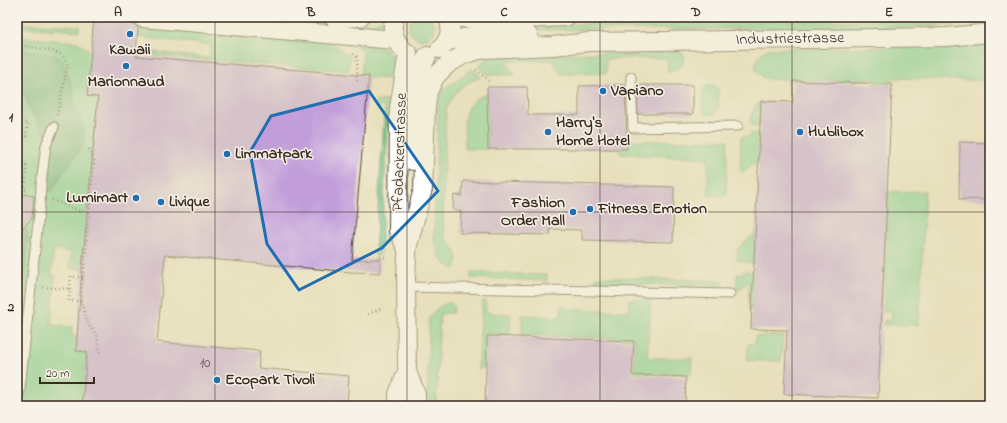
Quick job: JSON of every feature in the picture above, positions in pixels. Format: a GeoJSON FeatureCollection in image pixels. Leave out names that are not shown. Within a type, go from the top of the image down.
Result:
{"type":"FeatureCollection","features":[{"type":"Feature","properties":{"kind":"street"},"geometry":{"type":"LineString","coordinates":[[332,17],[360,17]]}},
{"type":"Feature","properties":{"kind":"street"},"geometry":{"type":"LineString","coordinates":[[395,17],[393,30],[396,40],[408,53],[418,56],[427,56],[435,53],[447,42],[451,24],[449,17]]}},
{"type":"Feature","properties":{"kind":"street"},"geometry":{"type":"LineString","coordinates":[[455,17],[484,21],[566,17]]}},
{"type":"Feature","properties":{"kind":"street"},"geometry":{"type":"LineString","coordinates":[[142,18],[396,40]]}},
{"type":"Feature","properties":{"kind":"street","name":"Industriestrasse"},"geometry":{"type":"LineString","coordinates":[[448,64],[465,54],[483,49],[553,46],[589,42],[947,37],[990,33]]}},
{"type":"Feature","properties":{"kind":"street","name":"Industriestrasse"},"geometry":{"type":"LineString","coordinates":[[447,42],[484,35],[559,37],[589,42]]}},
{"type":"Feature","properties":{"kind":"street","name":"Pfadackerstrasse"},"geometry":{"type":"LineString","coordinates":[[407,249],[398,231],[399,108],[408,53]]}},
{"type":"Feature","properties":{"kind":"street","name":"Pfadackerstrasse"},"geometry":{"type":"LineString","coordinates":[[416,406],[416,394],[407,372],[407,249],[413,199],[412,108],[418,76],[427,56]]}},
{"type":"Feature","properties":{"kind":"street","name":"Pfadackerstrasse"},"geometry":{"type":"LineString","coordinates":[[407,249],[423,189],[428,92],[435,77],[448,64]]}},
{"type":"Feature","properties":{"kind":"street","name":"Pfadackerstrasse"},"geometry":{"type":"LineString","coordinates":[[398,406],[398,394],[407,372]]}},
{"type":"Feature","properties":{"kind":"lane"},"geometry":{"type":"LineString","coordinates":[[632,77],[633,128],[738,126]]}},
{"type":"Feature","properties":{"kind":"lane"},"geometry":{"type":"LineString","coordinates":[[18,406],[46,145],[54,128]]}},
{"type":"Feature","properties":{"kind":"lane"},"geometry":{"type":"LineString","coordinates":[[406,287],[730,294]]}},
{"type":"Feature","properties":{"kind":"path"},"geometry":{"type":"LineString","coordinates":[[17,44],[28,48],[55,52],[63,56],[66,62],[66,76],[54,128]]}},
{"type":"Feature","properties":{"kind":"path"},"geometry":{"type":"LineString","coordinates":[[352,52],[357,57],[357,83]]}},
{"type":"Feature","properties":{"kind":"path"},"geometry":{"type":"LineString","coordinates":[[472,66],[489,81]]}},
{"type":"Feature","properties":{"kind":"path"},"geometry":{"type":"LineString","coordinates":[[17,122],[28,124],[26,136],[17,135]]}},
{"type":"Feature","properties":{"kind":"path"},"geometry":{"type":"LineString","coordinates":[[89,149],[94,161],[81,301],[88,324],[97,336],[100,353]]}},
{"type":"Feature","properties":{"kind":"path"},"geometry":{"type":"LineString","coordinates":[[17,164],[27,164],[25,190],[17,190]]}},
{"type":"Feature","properties":{"kind":"path"},"geometry":{"type":"LineString","coordinates":[[52,200],[76,210],[87,212]]}},
{"type":"Feature","properties":{"kind":"path"},"geometry":{"type":"LineString","coordinates":[[378,259],[378,257],[386,257]]}},
{"type":"Feature","properties":{"kind":"path"},"geometry":{"type":"LineString","coordinates":[[81,301],[69,300],[71,276],[83,278]]}},
{"type":"Feature","properties":{"kind":"path"},"geometry":{"type":"LineString","coordinates":[[49,287],[70,289]]}},
{"type":"Feature","properties":{"kind":"path"},"geometry":{"type":"LineString","coordinates":[[368,314],[382,308]]}},
{"type":"Feature","properties":{"kind":"highlighted area"},"geometry":{"type":"Polygon","coordinates":[[[369,91],[438,191],[382,248],[299,290],[267,244],[250,152],[271,116],[369,91]]]}},
{"type":"Feature","properties":{"kind":"green space"},"geometry":{"type":"Polygon","coordinates":[[[184,17],[272,17],[333,23],[333,28],[184,17]]]}},
{"type":"Feature","properties":{"kind":"green space"},"geometry":{"type":"Polygon","coordinates":[[[414,17],[430,17],[433,21],[435,28],[434,32],[429,37],[421,40],[417,39],[411,34],[409,27],[411,20],[414,17]]]}},
{"type":"Feature","properties":{"kind":"green space"},"geometry":{"type":"Polygon","coordinates":[[[990,17],[990,22],[892,28],[508,30],[532,25],[732,21],[919,20],[990,17]]]}},
{"type":"Feature","properties":{"kind":"green space"},"geometry":{"type":"Polygon","coordinates":[[[383,19],[383,28],[348,28],[348,24],[372,23],[383,19]]]}},
{"type":"Feature","properties":{"kind":"green space"},"geometry":{"type":"Polygon","coordinates":[[[17,23],[80,26],[79,31],[17,27],[17,23]]]}},
{"type":"Feature","properties":{"kind":"green space"},"geometry":{"type":"Polygon","coordinates":[[[141,24],[332,42],[350,57],[348,71],[154,56],[155,52],[209,58],[211,45],[139,37],[141,24]]]}},
{"type":"Feature","properties":{"kind":"green space"},"geometry":{"type":"Polygon","coordinates":[[[17,37],[78,42],[91,52],[87,96],[98,97],[82,269],[70,268],[71,252],[54,250],[51,275],[55,276],[51,325],[72,327],[72,335],[77,336],[76,351],[87,352],[82,406],[17,406],[17,37]]]}},
{"type":"Feature","properties":{"kind":"green space"},"geometry":{"type":"Polygon","coordinates":[[[352,42],[373,44],[384,47],[390,53],[394,66],[395,79],[361,77],[363,52],[352,42]]]}},
{"type":"Feature","properties":{"kind":"green space"},"geometry":{"type":"Polygon","coordinates":[[[990,42],[990,81],[891,78],[891,83],[875,82],[874,79],[857,79],[857,81],[768,79],[762,77],[755,69],[756,62],[759,57],[763,52],[769,49],[905,47],[990,42]]]}},
{"type":"Feature","properties":{"kind":"green space"},"geometry":{"type":"Polygon","coordinates":[[[17,48],[55,55],[62,61],[73,89],[74,105],[82,122],[85,143],[61,175],[52,191],[48,191],[45,181],[50,141],[40,127],[25,98],[17,90],[17,48]]]}},
{"type":"Feature","properties":{"kind":"green space"},"geometry":{"type":"Polygon","coordinates":[[[681,51],[685,58],[683,64],[676,70],[668,72],[667,58],[606,59],[606,73],[561,74],[552,60],[505,61],[515,75],[487,75],[477,66],[491,56],[681,51]]]}},
{"type":"Feature","properties":{"kind":"green space"},"geometry":{"type":"Polygon","coordinates":[[[472,69],[481,77],[467,83],[455,93],[446,110],[443,201],[444,236],[455,250],[458,258],[455,269],[443,262],[434,240],[438,108],[440,96],[444,89],[472,69]]]}},
{"type":"Feature","properties":{"kind":"green space"},"geometry":{"type":"Polygon","coordinates":[[[708,84],[713,85],[718,89],[718,107],[715,113],[711,114],[706,114],[702,108],[703,89],[708,84]]]}},
{"type":"Feature","properties":{"kind":"green space"},"geometry":{"type":"Polygon","coordinates":[[[487,94],[488,149],[465,149],[464,123],[467,109],[471,103],[487,94]]]}},
{"type":"Feature","properties":{"kind":"green space"},"geometry":{"type":"Polygon","coordinates":[[[388,100],[389,108],[380,255],[375,256],[385,107],[375,106],[376,101],[388,100]]]}},
{"type":"Feature","properties":{"kind":"green space"},"geometry":{"type":"Polygon","coordinates":[[[761,101],[760,126],[753,126],[750,122],[752,113],[756,105],[761,101]]]}},
{"type":"Feature","properties":{"kind":"green space"},"geometry":{"type":"Polygon","coordinates":[[[752,133],[759,133],[758,163],[754,163],[744,172],[740,170],[741,137],[749,137],[752,133]]]}},
{"type":"Feature","properties":{"kind":"green space"},"geometry":{"type":"Polygon","coordinates":[[[728,140],[726,196],[708,195],[708,158],[621,154],[621,149],[627,141],[728,140]]]}},
{"type":"Feature","properties":{"kind":"green space"},"geometry":{"type":"Polygon","coordinates":[[[925,191],[919,325],[883,325],[884,321],[892,320],[892,311],[884,311],[888,192],[925,191]]]}},
{"type":"Feature","properties":{"kind":"green space"},"geometry":{"type":"Polygon","coordinates":[[[17,229],[28,230],[17,361],[17,229]]]}},
{"type":"Feature","properties":{"kind":"green space"},"geometry":{"type":"Polygon","coordinates":[[[755,233],[754,264],[737,260],[738,248],[755,233]]]}},
{"type":"Feature","properties":{"kind":"green space"},"geometry":{"type":"Polygon","coordinates":[[[745,271],[754,272],[752,310],[749,309],[749,281],[739,290],[736,289],[737,274],[744,273],[745,271]]]}},
{"type":"Feature","properties":{"kind":"green space"},"geometry":{"type":"Polygon","coordinates":[[[471,272],[547,275],[547,281],[471,278],[471,272]]]}},
{"type":"Feature","properties":{"kind":"green space"},"geometry":{"type":"Polygon","coordinates":[[[596,277],[723,281],[723,286],[596,283],[596,277]]]}},
{"type":"Feature","properties":{"kind":"green space"},"geometry":{"type":"Polygon","coordinates":[[[629,299],[651,300],[647,358],[692,358],[691,374],[634,373],[635,339],[522,335],[522,315],[561,317],[561,305],[570,309],[629,311],[629,299]]]}},
{"type":"Feature","properties":{"kind":"green space"},"geometry":{"type":"Polygon","coordinates":[[[486,300],[486,311],[489,313],[511,314],[510,334],[487,334],[485,368],[478,369],[482,304],[483,301],[486,300]]]}},
{"type":"Feature","properties":{"kind":"green space"},"geometry":{"type":"Polygon","coordinates":[[[450,302],[454,307],[453,313],[440,314],[436,406],[427,406],[429,318],[438,308],[450,302]]]}},
{"type":"Feature","properties":{"kind":"green space"},"geometry":{"type":"Polygon","coordinates":[[[783,335],[781,361],[747,361],[748,344],[755,344],[755,336],[783,335]]]}},
{"type":"Feature","properties":{"kind":"building","name":"Limmatpark"},"geometry":{"type":"Polygon","coordinates":[[[94,17],[132,17],[133,23],[138,27],[136,56],[369,76],[352,260],[380,259],[380,273],[351,272],[165,255],[157,342],[260,351],[258,368],[349,376],[347,406],[82,406],[87,352],[76,351],[98,97],[87,96],[94,17]]]}},
{"type":"Feature","properties":{"kind":"building"},"geometry":{"type":"Polygon","coordinates":[[[793,81],[892,84],[878,398],[784,394],[787,330],[751,329],[761,101],[793,102],[793,81]]]}},
{"type":"Feature","properties":{"kind":"building","name":"Harry's Home Hotel"},"geometry":{"type":"Polygon","coordinates":[[[625,85],[627,149],[488,149],[487,87],[527,87],[528,115],[579,115],[579,86],[625,85]]]}},
{"type":"Feature","properties":{"kind":"building"},"geometry":{"type":"Polygon","coordinates":[[[637,85],[693,85],[693,114],[638,114],[637,85]]]}},
{"type":"Feature","properties":{"kind":"building"},"geometry":{"type":"Polygon","coordinates":[[[960,142],[990,143],[990,200],[959,199],[960,142]]]}},
{"type":"Feature","properties":{"kind":"building","name":"Fashion Order Mall"},"geometry":{"type":"Polygon","coordinates":[[[463,181],[674,187],[673,242],[582,240],[582,230],[550,229],[550,235],[460,233],[461,211],[453,210],[454,195],[462,196],[463,181]]]}},
{"type":"Feature","properties":{"kind":"building"},"geometry":{"type":"Polygon","coordinates":[[[17,193],[34,196],[32,218],[17,234],[17,193]]]}},
{"type":"Feature","properties":{"kind":"building"},"geometry":{"type":"Polygon","coordinates":[[[487,336],[634,341],[632,375],[686,377],[685,406],[485,406],[487,336]]]}},
{"type":"Feature","properties":{"kind":"place","name":"Kawaii"},"geometry":{"type":"Point","coordinates":[130,34]}},
{"type":"Feature","properties":{"kind":"place","name":"Marionnaud"},"geometry":{"type":"Point","coordinates":[126,66]}},
{"type":"Feature","properties":{"kind":"place","name":"Vapiano"},"geometry":{"type":"Point","coordinates":[603,91]}},
{"type":"Feature","properties":{"kind":"place","name":"Harry's Home Hotel"},"geometry":{"type":"Point","coordinates":[548,132]}},
{"type":"Feature","properties":{"kind":"place","name":"Hublibox"},"geometry":{"type":"Point","coordinates":[800,132]}},
{"type":"Feature","properties":{"kind":"place","name":"Limmatpark"},"geometry":{"type":"Point","coordinates":[227,154]}},
{"type":"Feature","properties":{"kind":"place","name":"Lumimart"},"geometry":{"type":"Point","coordinates":[136,198]}},
{"type":"Feature","properties":{"kind":"place","name":"Livique"},"geometry":{"type":"Point","coordinates":[161,202]}},
{"type":"Feature","properties":{"kind":"place","name":"Fitness Emotion"},"geometry":{"type":"Point","coordinates":[590,209]}},
{"type":"Feature","properties":{"kind":"place","name":"Fashion Order Mall"},"geometry":{"type":"Point","coordinates":[573,212]}},
{"type":"Feature","properties":{"kind":"place","name":"Ecopark Tivoli"},"geometry":{"type":"Point","coordinates":[217,380]}}]}
